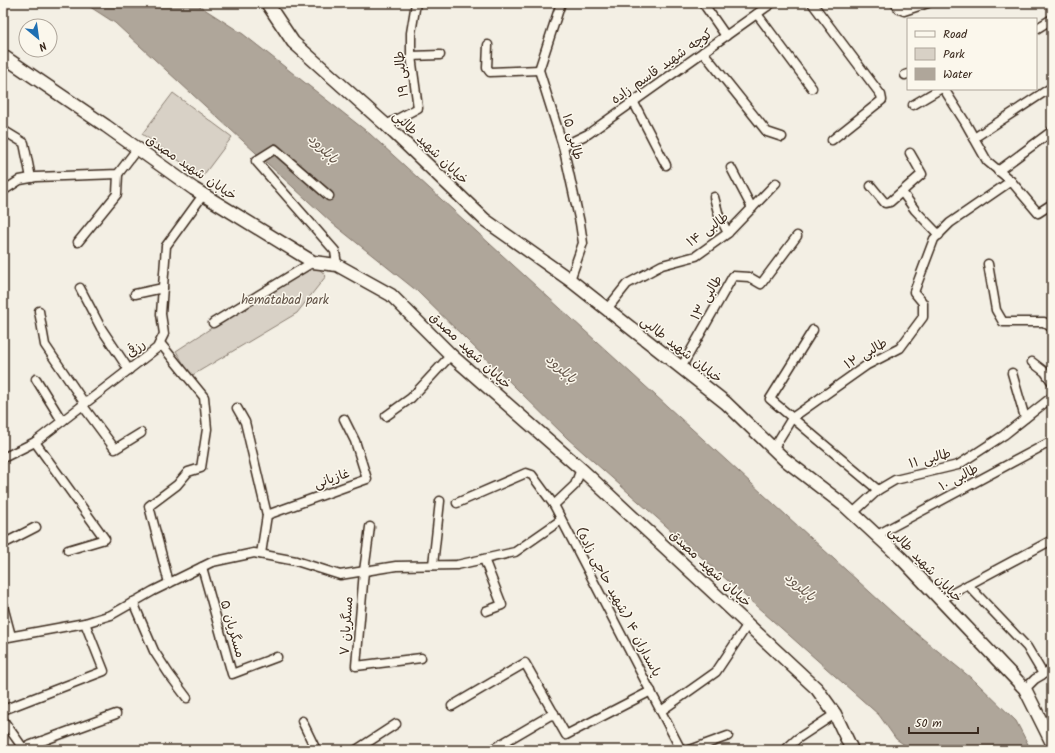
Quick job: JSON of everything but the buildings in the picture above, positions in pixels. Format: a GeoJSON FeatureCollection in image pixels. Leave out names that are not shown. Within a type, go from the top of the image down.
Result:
{"type":"FeatureCollection","features":[{"type":"Feature","properties":{"kind":"street","name":"خیابان شهید طالبی"},"geometry":{"type":"LineString","coordinates":[[267,3],[292,42],[386,125],[485,220],[570,280],[726,403],[773,449],[853,513],[877,535],[1025,689],[1052,743]]}},
{"type":"Feature","properties":{"kind":"street","name":"طالبی ۱۹"},"geometry":{"type":"LineString","coordinates":[[386,125],[418,108],[411,56],[411,33],[416,3]]}},
{"type":"Feature","properties":{"kind":"street"},"geometry":{"type":"LineString","coordinates":[[488,45],[487,68],[490,72],[539,70],[562,3]]}},
{"type":"Feature","properties":{"kind":"street"},"geometry":{"type":"LineString","coordinates":[[703,3],[726,36]]}},
{"type":"Feature","properties":{"kind":"street","name":"کوچه شهید قاسم زاده"},"geometry":{"type":"LineString","coordinates":[[563,146],[588,134],[772,3]]}},
{"type":"Feature","properties":{"kind":"street"},"geometry":{"type":"LineString","coordinates":[[812,3],[882,98],[882,100],[832,140]]}},
{"type":"Feature","properties":{"kind":"street"},"geometry":{"type":"LineString","coordinates":[[895,3],[899,9],[904,11],[928,3]]}},
{"type":"Feature","properties":{"kind":"street"},"geometry":{"type":"LineString","coordinates":[[757,14],[812,88]]}},
{"type":"Feature","properties":{"kind":"street"},"geometry":{"type":"LineString","coordinates":[[1037,28],[1052,19]]}},
{"type":"Feature","properties":{"kind":"street"},"geometry":{"type":"LineString","coordinates":[[703,52],[767,132],[782,137]]}},
{"type":"Feature","properties":{"kind":"street"},"geometry":{"type":"LineString","coordinates":[[411,56],[440,55]]}},
{"type":"Feature","properties":{"kind":"street","name":"خیابان شهید مصدق"},"geometry":{"type":"LineString","coordinates":[[3,56],[203,195],[313,262],[337,265],[391,295],[451,355],[580,469],[817,689],[835,714],[852,750]]}},
{"type":"Feature","properties":{"kind":"street","name":"طالبی ۱۵"},"geometry":{"type":"LineString","coordinates":[[539,70],[563,146],[583,243],[570,280]]}},
{"type":"Feature","properties":{"kind":"street"},"geometry":{"type":"LineString","coordinates":[[974,138],[1052,87]]}},
{"type":"Feature","properties":{"kind":"street"},"geometry":{"type":"LineString","coordinates":[[914,105],[938,90]]}},
{"type":"Feature","properties":{"kind":"street"},"geometry":{"type":"LineString","coordinates":[[945,90],[974,138],[986,161],[1011,181],[1038,213],[1052,204]]}},
{"type":"Feature","properties":{"kind":"street"},"geometry":{"type":"LineString","coordinates":[[633,101],[666,165]]}},
{"type":"Feature","properties":{"kind":"street"},"geometry":{"type":"LineString","coordinates":[[998,170],[1052,131]]}},
{"type":"Feature","properties":{"kind":"street"},"geometry":{"type":"LineString","coordinates":[[6,132],[24,143],[31,178]]}},
{"type":"Feature","properties":{"kind":"street"},"geometry":{"type":"LineString","coordinates":[[78,242],[117,194],[118,174],[137,149]]}},
{"type":"Feature","properties":{"kind":"street"},"geometry":{"type":"LineString","coordinates":[[329,196],[275,149],[256,160],[335,251],[337,265]]}},
{"type":"Feature","properties":{"kind":"street"},"geometry":{"type":"LineString","coordinates":[[871,186],[885,203],[890,202],[902,192],[922,174],[910,153]]}},
{"type":"Feature","properties":{"kind":"street"},"geometry":{"type":"LineString","coordinates":[[731,168],[752,208]]}},
{"type":"Feature","properties":{"kind":"street"},"geometry":{"type":"LineString","coordinates":[[3,191],[20,180],[31,178],[118,174]]}},
{"type":"Feature","properties":{"kind":"street","name":"طالبی ۱۲"},"geometry":{"type":"LineString","coordinates":[[773,449],[792,418],[867,365],[900,348],[923,317],[923,303],[914,292],[934,239],[950,223],[1011,181]]}},
{"type":"Feature","properties":{"kind":"street","name":"طالبی ۱۴"},"geometry":{"type":"LineString","coordinates":[[607,309],[627,284],[662,266],[696,256],[728,233],[776,183]]}},
{"type":"Feature","properties":{"kind":"street"},"geometry":{"type":"LineString","coordinates":[[902,192],[915,210],[939,235]]}},
{"type":"Feature","properties":{"kind":"street","name":"رزقی"},"geometry":{"type":"LineString","coordinates":[[3,458],[35,442],[157,348],[164,334],[161,314],[166,246],[203,195]]}},
{"type":"Feature","properties":{"kind":"street"},"geometry":{"type":"LineString","coordinates":[[714,197],[719,216],[728,233]]}},
{"type":"Feature","properties":{"kind":"street","name":"طالبی ۱۳"},"geometry":{"type":"LineString","coordinates":[[680,368],[733,276],[749,277],[761,284],[797,236]]}},
{"type":"Feature","properties":{"kind":"street"},"geometry":{"type":"LineString","coordinates":[[213,323],[313,262]]}},
{"type":"Feature","properties":{"kind":"street"},"geometry":{"type":"LineString","coordinates":[[988,264],[996,310],[1003,322],[1044,322],[1052,328]]}},
{"type":"Feature","properties":{"kind":"street"},"geometry":{"type":"LineString","coordinates":[[80,288],[101,328],[129,370]]}},
{"type":"Feature","properties":{"kind":"street"},"geometry":{"type":"LineString","coordinates":[[135,294],[163,288]]}},
{"type":"Feature","properties":{"kind":"street"},"geometry":{"type":"LineString","coordinates":[[39,311],[45,345],[115,449],[141,433]]}},
{"type":"Feature","properties":{"kind":"street"},"geometry":{"type":"LineString","coordinates":[[813,330],[770,398],[878,490]]}},
{"type":"Feature","properties":{"kind":"street"},"geometry":{"type":"LineString","coordinates":[[160,343],[204,398],[207,429],[201,468],[188,472],[177,485],[149,506],[169,583]]}},
{"type":"Feature","properties":{"kind":"street"},"geometry":{"type":"LineString","coordinates":[[386,416],[411,398],[451,355]]}},
{"type":"Feature","properties":{"kind":"street"},"geometry":{"type":"LineString","coordinates":[[1032,362],[1045,372],[1052,382]]}},
{"type":"Feature","properties":{"kind":"street"},"geometry":{"type":"LineString","coordinates":[[1012,373],[1026,418]]}},
{"type":"Feature","properties":{"kind":"street"},"geometry":{"type":"LineString","coordinates":[[36,379],[62,422]]}},
{"type":"Feature","properties":{"kind":"street","name":"طالبی ۱۱"},"geometry":{"type":"LineString","coordinates":[[853,513],[878,490],[896,480],[958,465],[1004,435],[1052,397]]}},
{"type":"Feature","properties":{"kind":"street"},"geometry":{"type":"LineString","coordinates":[[237,408],[245,422],[267,515],[261,554]]}},
{"type":"Feature","properties":{"kind":"street","name":"غازیانی"},"geometry":{"type":"LineString","coordinates":[[267,515],[367,480],[355,441],[344,420]]}},
{"type":"Feature","properties":{"kind":"street"},"geometry":{"type":"LineString","coordinates":[[35,442],[105,539],[68,550]]}},
{"type":"Feature","properties":{"kind":"street","name":"طالبی ۱۰"},"geometry":{"type":"LineString","coordinates":[[877,535],[1052,442]]}},
{"type":"Feature","properties":{"kind":"street"},"geometry":{"type":"LineString","coordinates":[[554,505],[575,485],[580,469]]}},
{"type":"Feature","properties":{"kind":"street","name":"پاسداران ۴ (شهید حاجی زاده)"},"geometry":{"type":"LineString","coordinates":[[457,503],[526,473],[532,475],[554,505],[681,750]]}},
{"type":"Feature","properties":{"kind":"street"},"geometry":{"type":"LineString","coordinates":[[433,565],[440,501]]}},
{"type":"Feature","properties":{"kind":"street"},"geometry":{"type":"LineString","coordinates":[[3,606],[7,637],[85,623],[111,615],[169,583],[212,562],[254,553],[296,561],[340,575],[396,566],[457,565],[515,552],[562,520]]}},
{"type":"Feature","properties":{"kind":"street"},"geometry":{"type":"LineString","coordinates":[[3,544],[36,527]]}},
{"type":"Feature","properties":{"kind":"street"},"geometry":{"type":"LineString","coordinates":[[364,571],[370,527]]}},
{"type":"Feature","properties":{"kind":"street"},"geometry":{"type":"LineString","coordinates":[[940,600],[1052,540]]}},
{"type":"Feature","properties":{"kind":"street"},"geometry":{"type":"LineString","coordinates":[[484,559],[502,605],[486,611]]}},
{"type":"Feature","properties":{"kind":"street","name":"مسگریان ۵"},"geometry":{"type":"LineString","coordinates":[[202,567],[232,674],[277,657]]}},
{"type":"Feature","properties":{"kind":"street","name":"مسگریان ۷"},"geometry":{"type":"LineString","coordinates":[[364,571],[356,666],[421,658]]}},
{"type":"Feature","properties":{"kind":"street"},"geometry":{"type":"LineString","coordinates":[[968,585],[1027,647],[1043,674]]}},
{"type":"Feature","properties":{"kind":"street"},"geometry":{"type":"LineString","coordinates":[[133,602],[154,651],[187,698]]}},
{"type":"Feature","properties":{"kind":"street"},"geometry":{"type":"LineString","coordinates":[[3,710],[104,671],[85,623]]}},
{"type":"Feature","properties":{"kind":"street"},"geometry":{"type":"LineString","coordinates":[[661,711],[716,672],[748,624]]}},
{"type":"Feature","properties":{"kind":"street"},"geometry":{"type":"LineString","coordinates":[[452,706],[525,663],[566,735],[651,691]]}},
{"type":"Feature","properties":{"kind":"street"},"geometry":{"type":"LineString","coordinates":[[1025,689],[1052,668]]}},
{"type":"Feature","properties":{"kind":"street"},"geometry":{"type":"LineString","coordinates":[[491,750],[554,713]]}},
{"type":"Feature","properties":{"kind":"street"},"geometry":{"type":"LineString","coordinates":[[3,720],[23,748],[116,714]]}},
{"type":"Feature","properties":{"kind":"street"},"geometry":{"type":"LineString","coordinates":[[785,750],[797,739],[835,714]]}},
{"type":"Feature","properties":{"kind":"street"},"geometry":{"type":"LineString","coordinates":[[302,721],[316,750]]}},
{"type":"Feature","properties":{"kind":"street"},"geometry":{"type":"LineString","coordinates":[[356,750],[396,724]]}},
{"type":"Feature","properties":{"kind":"street"},"geometry":{"type":"LineString","coordinates":[[690,750],[728,736]]}},
{"type":"Feature","properties":{"kind":"green space"},"geometry":{"type":"Polygon","coordinates":[[[173,93],[232,137],[202,177],[142,134],[173,93]]]}},
{"type":"Feature","properties":{"kind":"green space","name":"hematabad park"},"geometry":{"type":"Polygon","coordinates":[[[313,262],[326,276],[297,313],[191,376],[176,351],[313,262]]]}},
{"type":"Feature","properties":{"kind":"water","name":"بابلرود"},"geometry":{"type":"Polygon","coordinates":[[[84,3],[195,3],[243,34],[370,134],[906,625],[976,682],[1016,721],[1031,750],[912,750],[896,739],[879,715],[567,438],[417,291],[332,223],[115,23],[84,3]]]}}]}
